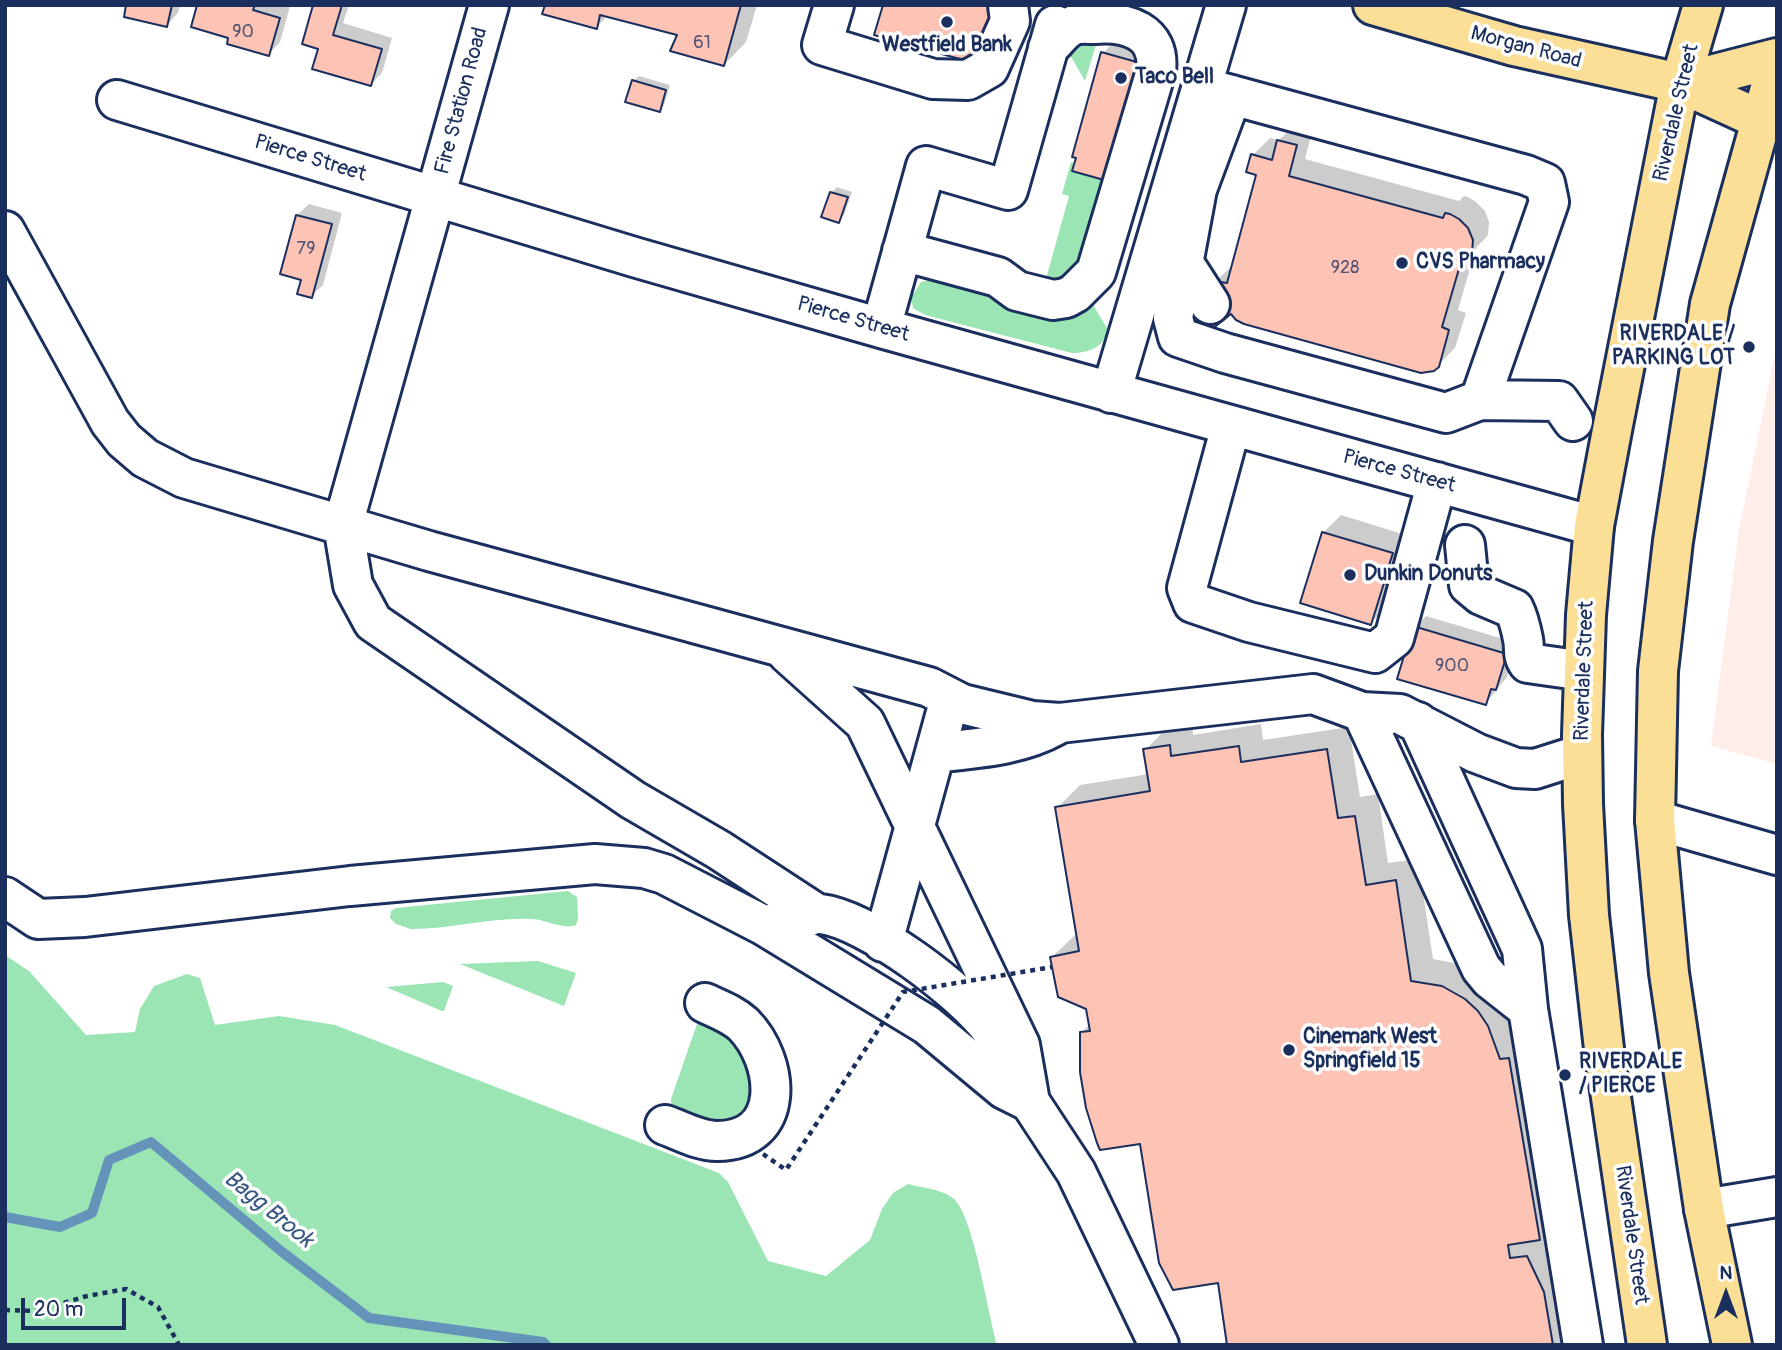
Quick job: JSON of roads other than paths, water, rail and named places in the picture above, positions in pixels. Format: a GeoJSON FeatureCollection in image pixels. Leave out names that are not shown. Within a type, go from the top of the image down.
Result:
{"type":"FeatureCollection","features":[{"type":"Feature","properties":{"kind":"main road","name":"Morgan Road"},"geometry":{"type":"LineString","coordinates":[[1373,5],[1514,46],[1680,83],[1769,122]]}},
{"type":"Feature","properties":{"kind":"main road","name":"Riverdale Street"},"geometry":{"type":"LineString","coordinates":[[1659,1345],[1645,1327],[1595,976],[1588,903],[1582,754],[1584,671],[1594,526],[1680,83],[1703,5]]}},
{"type":"Feature","properties":{"kind":"main road"},"geometry":{"type":"LineString","coordinates":[[1680,83],[1777,58]]}},
{"type":"Feature","properties":{"kind":"main road"},"geometry":{"type":"LineString","coordinates":[[1732,1345],[1704,1209],[1669,973],[1656,820],[1658,671],[1675,528],[1710,304],[1769,122],[1777,64]]}},
{"type":"Feature","properties":{"kind":"street","name":"Fire Station Road"},"geometry":{"type":"LineString","coordinates":[[343,525],[489,5]]}},
{"type":"Feature","properties":{"kind":"street"},"geometry":{"type":"LineString","coordinates":[[834,5],[822,45],[933,79],[968,80],[989,68],[1010,21],[1007,5]]}},
{"type":"Feature","properties":{"kind":"street"},"geometry":{"type":"LineString","coordinates":[[881,328],[926,166],[1008,190],[1060,5]]}},
{"type":"Feature","properties":{"kind":"street"},"geometry":{"type":"LineString","coordinates":[[1226,5],[1217,91],[1173,318],[1178,337],[1446,413],[1480,400],[1559,401],[1573,421],[1613,425]]}},
{"type":"Feature","properties":{"kind":"street"},"geometry":{"type":"LineString","coordinates":[[902,251],[998,277],[1017,291],[1053,300],[1075,293],[1096,272],[1156,71],[1156,56],[1153,47],[1141,32],[1115,15],[1107,22],[1073,25],[1048,48]]}},
{"type":"Feature","properties":{"kind":"street"},"geometry":{"type":"LineString","coordinates":[[1111,393],[1217,91]]}},
{"type":"Feature","properties":{"kind":"street"},"geometry":{"type":"LineString","coordinates":[[1217,91],[1527,174],[1545,183],[1549,202],[1480,400]]}},
{"type":"Feature","properties":{"kind":"street","name":"Pierce Street"},"geometry":{"type":"LineString","coordinates":[[117,100],[634,257],[1111,393],[1594,526]]}},
{"type":"Feature","properties":{"kind":"street"},"geometry":{"type":"LineString","coordinates":[[5,231],[110,422],[124,440],[145,458],[184,478],[343,525],[929,687],[962,704],[1032,721],[1060,723],[1314,694],[1362,712],[1400,715],[1476,753],[1516,768],[1535,769],[1582,754]]}},
{"type":"Feature","properties":{"kind":"street"},"geometry":{"type":"LineString","coordinates":[[1183,262],[1245,358]]}},
{"type":"Feature","properties":{"kind":"street"},"geometry":{"type":"LineString","coordinates":[[1231,426],[1187,588],[1193,603],[1249,622],[1375,653],[1394,638],[1462,489]]}},
{"type":"Feature","properties":{"kind":"street"},"geometry":{"type":"LineString","coordinates":[[1462,489],[1450,520],[1450,534],[1460,545],[1465,545],[1469,585],[1481,595],[1514,609],[1524,640],[1523,653],[1528,663],[1584,671]]}},
{"type":"Feature","properties":{"kind":"street"},"geometry":{"type":"LineString","coordinates":[[343,525],[353,585],[373,622],[633,800],[719,850],[817,914]]}},
{"type":"Feature","properties":{"kind":"street"},"geometry":{"type":"LineString","coordinates":[[779,646],[865,723],[1020,1045],[1030,1102]]}},
{"type":"Feature","properties":{"kind":"street"},"geometry":{"type":"LineString","coordinates":[[883,942],[950,698]]}},
{"type":"Feature","properties":{"kind":"street"},"geometry":{"type":"LineString","coordinates":[[1362,712],[1481,968],[1490,979],[1528,1009]]}},
{"type":"Feature","properties":{"kind":"street"},"geometry":{"type":"LineString","coordinates":[[1418,722],[1522,949],[1528,1009],[1583,1345]]}},
{"type":"Feature","properties":{"kind":"street"},"geometry":{"type":"LineString","coordinates":[[936,753],[1034,737],[1060,723]]}},
{"type":"Feature","properties":{"kind":"street"},"geometry":{"type":"LineString","coordinates":[[1656,820],[1777,855]]}},
{"type":"Feature","properties":{"kind":"street"},"geometry":{"type":"LineString","coordinates":[[5,897],[38,919],[85,917],[350,886],[610,864],[644,868],[664,874],[763,925],[927,1025],[1004,1089],[1030,1102]]}},
{"type":"Feature","properties":{"kind":"street"},"geometry":{"type":"LineString","coordinates":[[763,925],[817,914],[837,917],[918,963],[961,996],[992,1031],[1030,1102],[1076,1172],[1159,1345]]}},
{"type":"Feature","properties":{"kind":"street"},"geometry":{"type":"LineString","coordinates":[[665,1125],[709,1140],[733,1139],[756,1129],[768,1111],[769,1070],[758,1043],[734,1017],[705,1003]]}},
{"type":"Feature","properties":{"kind":"street"},"geometry":{"type":"LineString","coordinates":[[1704,1209],[1777,1197]]}},
{"type":"Feature","properties":{"kind":"waterway","name":"Bagg Brook"},"geometry":{"type":"LineString","coordinates":[[5,1217],[60,1227],[92,1213],[109,1160],[151,1142],[281,1251],[369,1318],[543,1342],[546,1345]]}},
{"type":"Feature","properties":{"kind":"place","name":"Westfield Bank"},"geometry":{"type":"Point","coordinates":[947,22]}},
{"type":"Feature","properties":{"kind":"place","name":"Taco Bell"},"geometry":{"type":"Point","coordinates":[1121,78]}},
{"type":"Feature","properties":{"kind":"place","name":"CVS Pharmacy"},"geometry":{"type":"Point","coordinates":[1402,263]}},
{"type":"Feature","properties":{"kind":"place","name":"RIVERDALE / PARKING LOT"},"geometry":{"type":"Point","coordinates":[1749,347]}},
{"type":"Feature","properties":{"kind":"place","name":"Dunkin Donuts"},"geometry":{"type":"Point","coordinates":[1350,575]}},
{"type":"Feature","properties":{"kind":"place","name":"Cinemark West Springfield 15"},"geometry":{"type":"Point","coordinates":[1289,1050]}},
{"type":"Feature","properties":{"kind":"place","name":"RIVERDALE / PIERCE"},"geometry":{"type":"Point","coordinates":[1565,1075]}}]}
